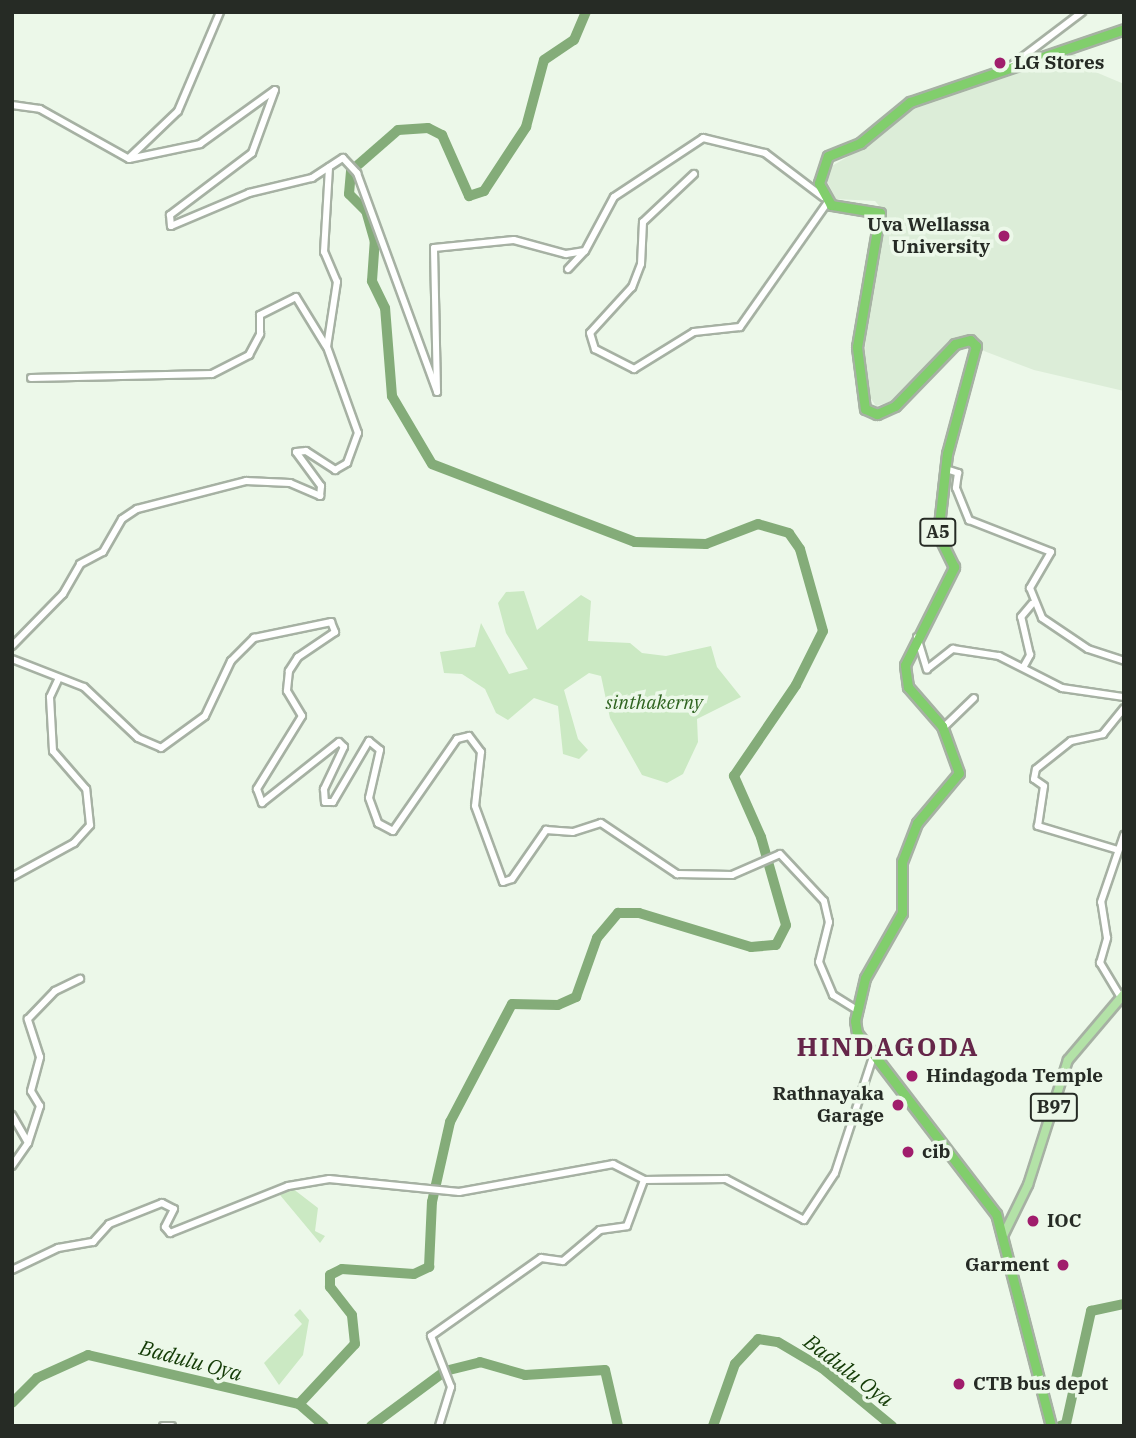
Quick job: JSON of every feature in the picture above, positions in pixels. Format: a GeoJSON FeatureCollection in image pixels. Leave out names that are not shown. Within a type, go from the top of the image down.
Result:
{"type":"FeatureCollection","features":[{"type":"Feature","properties":{"kind":"highway"},"geometry":{"type":"LineString","coordinates":[[825,199],[820,174],[828,156],[860,143],[910,103],[1010,66],[1124,29]]}},
{"type":"Feature","properties":{"kind":"highway","name":"A5"},"geometry":{"type":"LineString","coordinates":[[825,199],[873,208],[881,218],[857,347],[865,409],[883,413],[956,344],[976,345],[946,469],[938,534],[954,567],[917,637],[906,678],[943,728],[958,779],[917,823],[902,862],[902,913],[873,961],[855,1009]]}},
{"type":"Feature","properties":{"kind":"highway"},"geometry":{"type":"LineString","coordinates":[[855,1009],[857,1032],[984,1195],[1004,1234],[1051,1426]]}},
{"type":"Feature","properties":{"kind":"main road","name":"B97"},"geometry":{"type":"LineString","coordinates":[[1004,1234],[1028,1185],[1068,1060],[1122,995]]}},
{"type":"Feature","properties":{"kind":"street"},"geometry":{"type":"LineString","coordinates":[[129,159],[178,111],[220,12]]}},
{"type":"Feature","properties":{"kind":"street"},"geometry":{"type":"LineString","coordinates":[[1010,66],[1082,12]]}},
{"type":"Feature","properties":{"kind":"street"},"geometry":{"type":"LineString","coordinates":[[12,105],[40,108],[129,159],[200,144],[237,122],[273,89],[278,95],[252,153],[170,215],[171,226],[329,167],[343,158],[357,173],[434,391],[439,388],[430,304],[434,248],[514,240],[566,254],[585,251]]}},
{"type":"Feature","properties":{"kind":"street"},"geometry":{"type":"LineString","coordinates":[[568,269],[585,251],[614,197],[703,138],[765,153],[825,199],[740,327],[694,332],[634,369],[595,349],[590,332],[632,287],[641,264],[643,222],[694,174]]}},
{"type":"Feature","properties":{"kind":"street"},"geometry":{"type":"LineString","coordinates":[[327,347],[337,282],[324,252],[329,167]]}},
{"type":"Feature","properties":{"kind":"street"},"geometry":{"type":"LineString","coordinates":[[12,646],[64,594],[80,564],[103,552],[122,519],[137,509],[246,481],[290,483],[322,495],[296,453],[306,451],[335,470],[347,463],[358,433],[327,347],[296,297],[260,315],[260,334],[249,355],[212,374],[31,378]]}},
{"type":"Feature","properties":{"kind":"street"},"geometry":{"type":"LineString","coordinates":[[946,469],[958,473],[964,515],[1051,552],[1030,588],[1032,604],[1082,646],[1124,662]]}},
{"type":"Feature","properties":{"kind":"street"},"geometry":{"type":"LineString","coordinates":[[1024,666],[1030,655],[1021,617],[1032,604]]}},
{"type":"Feature","properties":{"kind":"street"},"geometry":{"type":"LineString","coordinates":[[12,659],[84,687],[138,738],[161,748],[205,716],[231,661],[254,638],[331,622],[335,632],[298,657],[289,671],[287,691],[302,716],[257,789],[262,803],[339,742],[344,747],[324,789],[325,802],[333,802],[369,741],[380,750],[369,798],[378,823],[393,831],[457,739],[469,736],[481,752],[475,806],[503,882],[513,879],[546,830],[573,832],[601,823],[677,874],[726,876],[780,853],[791,861],[824,901],[829,922],[819,962],[833,995],[855,1009]]}},
{"type":"Feature","properties":{"kind":"street"},"geometry":{"type":"LineString","coordinates":[[917,637],[927,669],[953,649],[1024,666],[1062,688],[1124,697]]}},
{"type":"Feature","properties":{"kind":"street"},"geometry":{"type":"LineString","coordinates":[[12,877],[74,843],[90,825],[86,789],[52,751],[50,697],[59,678]]}},
{"type":"Feature","properties":{"kind":"street"},"geometry":{"type":"LineString","coordinates":[[943,728],[975,698]]}},
{"type":"Feature","properties":{"kind":"street"},"geometry":{"type":"LineString","coordinates":[[1118,850],[1038,826],[1044,786],[1034,779],[1036,769],[1071,741],[1103,734],[1124,708]]}},
{"type":"Feature","properties":{"kind":"street"},"geometry":{"type":"LineString","coordinates":[[1122,995],[1100,963],[1107,938],[1101,902],[1124,835]]}},
{"type":"Feature","properties":{"kind":"street"},"geometry":{"type":"LineString","coordinates":[[12,1166],[28,1143],[40,1106],[31,1091],[40,1057],[28,1019],[55,992],[80,979]]}},
{"type":"Feature","properties":{"kind":"street"},"geometry":{"type":"LineString","coordinates":[[12,1270],[58,1248],[93,1242],[109,1224],[162,1203],[174,1209],[166,1227],[170,1233],[288,1186],[330,1179],[445,1193],[613,1164],[644,1180],[726,1179],[804,1220],[835,1173],[874,1054]]}},
{"type":"Feature","properties":{"kind":"street"},"geometry":{"type":"LineString","coordinates":[[12,1115],[28,1143]]}},
{"type":"Feature","properties":{"kind":"street"},"geometry":{"type":"LineString","coordinates":[[439,1426],[450,1384],[431,1336],[541,1258],[563,1261],[600,1230],[627,1226],[644,1180]]}},
{"type":"Feature","properties":{"kind":"street"},"geometry":{"type":"LineString","coordinates":[[163,1426],[172,1426]]}},
{"type":"Feature","properties":{"kind":"shaded area","name":"Uva Wellassa University"},"geometry":{"type":"Polygon","coordinates":[[[1073,52],[1086,68],[1124,84],[1124,391],[1034,370],[984,351],[970,335],[947,343],[895,400],[876,406],[864,388],[866,324],[887,215],[875,201],[836,199],[826,179],[830,167],[870,144],[913,106],[1073,52]]]}},
{"type":"Feature","properties":{"kind":"green space","name":"sinthakerny"},"geometry":{"type":"Polygon","coordinates":[[[524,591],[537,630],[581,595],[591,601],[588,641],[630,643],[642,653],[666,656],[711,646],[717,667],[741,697],[697,719],[698,742],[683,774],[667,783],[642,775],[610,718],[601,676],[589,673],[564,690],[578,739],[588,750],[579,759],[563,754],[558,706],[534,698],[508,720],[496,713],[485,689],[462,674],[444,673],[440,652],[475,647],[481,623],[509,674],[528,669],[506,633],[498,603],[506,592],[524,591]]]}},
{"type":"Feature","properties":{"kind":"green space"},"geometry":{"type":"Polygon","coordinates":[[[292,1188],[318,1208],[315,1231],[325,1236],[320,1243],[280,1195],[292,1188]]]}},
{"type":"Feature","properties":{"kind":"green space"},"geometry":{"type":"Polygon","coordinates":[[[300,1309],[309,1320],[303,1355],[279,1385],[264,1363],[302,1324],[294,1315],[300,1309]]]}},
{"type":"Feature","properties":{"kind":"waterway"},"geometry":{"type":"LineString","coordinates":[[299,1404],[355,1344],[352,1315],[330,1287],[330,1275],[342,1269],[414,1274],[429,1267],[432,1202],[450,1122],[512,1004],[558,1005],[576,997],[597,938],[618,913],[639,913],[751,947],[776,945],[786,925],[761,837],[734,776],[796,685],[823,631],[800,549],[789,533],[758,524],[706,544],[635,542],[432,464],[392,396],[385,308],[372,281],[375,242],[366,211],[349,194],[351,171],[398,130],[428,128],[442,135],[469,196],[484,191],[526,127],[544,60],[574,40],[586,12]]}},
{"type":"Feature","properties":{"kind":"waterway","name":"Badulu Oya"},"geometry":{"type":"LineString","coordinates":[[1060,1426],[1066,1424],[1091,1311],[1124,1304]]}},
{"type":"Feature","properties":{"kind":"waterway","name":"Badulu Oya"},"geometry":{"type":"LineString","coordinates":[[713,1426],[735,1364],[758,1339],[778,1342],[822,1368],[892,1426]]}},
{"type":"Feature","properties":{"kind":"waterway","name":"Badulu Oya"},"geometry":{"type":"LineString","coordinates":[[12,1403],[37,1378],[88,1355],[299,1404],[324,1426]]}},
{"type":"Feature","properties":{"kind":"waterway","name":"Badulu Oya"},"geometry":{"type":"LineString","coordinates":[[371,1426],[445,1371],[480,1362],[525,1375],[605,1370],[618,1426]]}},
{"type":"Feature","properties":{"kind":"place","name":"LG Stores"},"geometry":{"type":"Point","coordinates":[1000,63]}},
{"type":"Feature","properties":{"kind":"place","name":"Uva Wellassa University"},"geometry":{"type":"Point","coordinates":[1004,236]}},
{"type":"Feature","properties":{"kind":"place","name":"Hindagoda Temple"},"geometry":{"type":"Point","coordinates":[912,1076]}},
{"type":"Feature","properties":{"kind":"place","name":"Rathnayaka Garage"},"geometry":{"type":"Point","coordinates":[898,1105]}},
{"type":"Feature","properties":{"kind":"place","name":"cib"},"geometry":{"type":"Point","coordinates":[908,1152]}},
{"type":"Feature","properties":{"kind":"place","name":"IOC"},"geometry":{"type":"Point","coordinates":[1033,1221]}},
{"type":"Feature","properties":{"kind":"place","name":"Garment"},"geometry":{"type":"Point","coordinates":[1063,1265]}},
{"type":"Feature","properties":{"kind":"place","name":"CTB bus depot"},"geometry":{"type":"Point","coordinates":[959,1384]}},
{"type":"Feature","properties":{"kind":"district","name":"HINDAGODA"},"geometry":{"type":"Point","coordinates":[888,1047]}}]}
